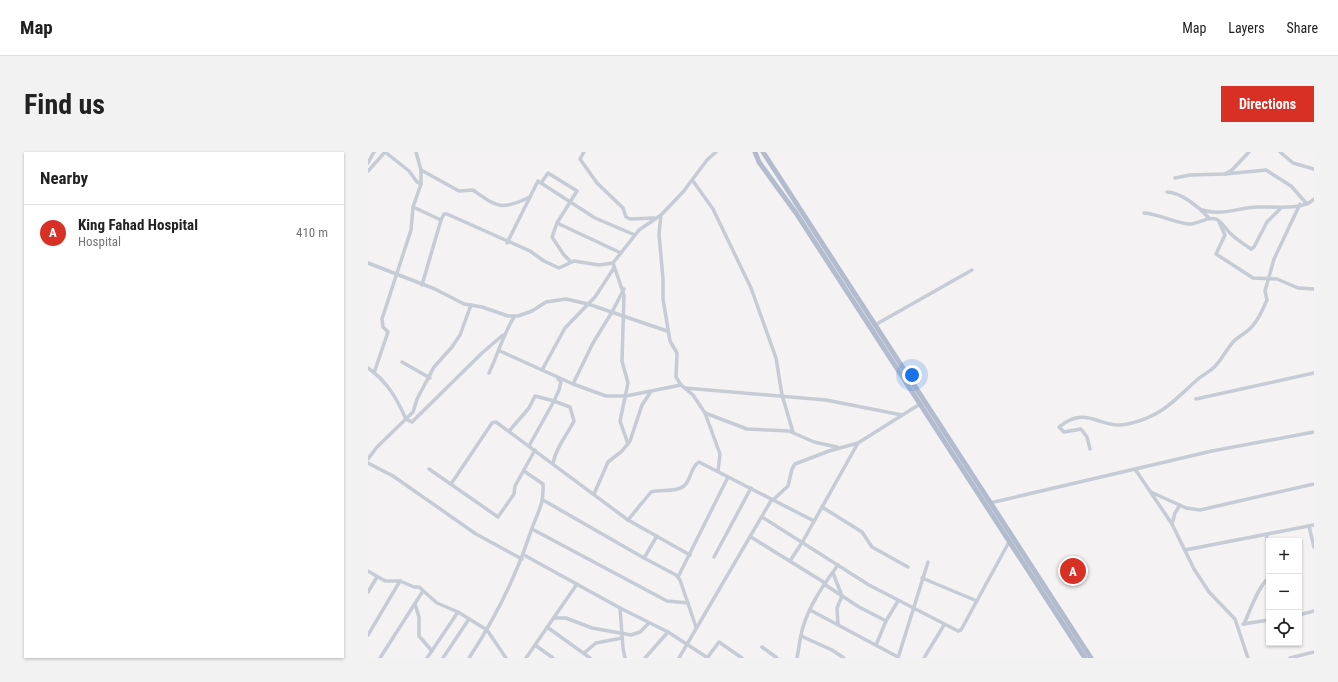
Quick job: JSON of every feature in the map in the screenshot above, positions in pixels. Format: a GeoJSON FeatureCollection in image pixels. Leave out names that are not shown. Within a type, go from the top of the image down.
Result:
{"type":"FeatureCollection","features":[{"type":"Feature","properties":{"kind":"main road"},"geometry":{"type":"LineString","coordinates":[[755,152],[759,162],[796,213],[920,404],[1091,658]]}},
{"type":"Feature","properties":{"kind":"main road"},"geometry":{"type":"LineString","coordinates":[[762,152],[876,325],[988,504],[1009,542],[1085,658]]}},
{"type":"Feature","properties":{"kind":"street"},"geometry":{"type":"LineString","coordinates":[[368,163],[374,152]]}},
{"type":"Feature","properties":{"kind":"street"},"geometry":{"type":"LineString","coordinates":[[368,170],[386,152],[409,171],[417,182],[421,184]]}},
{"type":"Feature","properties":{"kind":"street"},"geometry":{"type":"LineString","coordinates":[[374,373],[388,332],[383,327],[382,320],[411,230],[413,207],[421,184],[421,170],[416,152]]}},
{"type":"Feature","properties":{"kind":"street"},"geometry":{"type":"LineString","coordinates":[[584,152],[580,159],[597,183],[623,208],[626,217],[630,219],[654,218]]}},
{"type":"Feature","properties":{"kind":"street"},"geometry":{"type":"LineString","coordinates":[[422,285],[444,214],[447,214],[507,243],[530,251],[544,261],[559,268],[571,262],[581,261],[599,265],[613,262],[635,235],[654,218],[661,215],[693,181],[707,160],[716,152]]}},
{"type":"Feature","properties":{"kind":"street"},"geometry":{"type":"LineString","coordinates":[[1225,174],[1232,170],[1249,152]]}},
{"type":"Feature","properties":{"kind":"street"},"geometry":{"type":"LineString","coordinates":[[1280,152],[1293,162],[1314,169]]}},
{"type":"Feature","properties":{"kind":"street"},"geometry":{"type":"LineString","coordinates":[[421,170],[459,191],[473,190],[481,198],[497,205],[514,204],[530,197]]}},
{"type":"Feature","properties":{"kind":"street"},"geometry":{"type":"LineString","coordinates":[[1175,178],[1190,175],[1225,174],[1266,170],[1292,186],[1307,204]]}},
{"type":"Feature","properties":{"kind":"street"},"geometry":{"type":"LineString","coordinates":[[541,183],[548,172],[577,191],[569,202],[552,233],[553,240],[571,262]]}},
{"type":"Feature","properties":{"kind":"street"},"geometry":{"type":"LineString","coordinates":[[507,243],[538,181],[595,218],[635,235]]}},
{"type":"Feature","properties":{"kind":"street"},"geometry":{"type":"LineString","coordinates":[[693,181],[713,209],[751,288],[776,358],[782,395],[793,432]]}},
{"type":"Feature","properties":{"kind":"street"},"geometry":{"type":"LineString","coordinates":[[1167,192],[1172,192],[1202,210],[1212,213],[1256,207],[1280,208],[1307,204],[1314,199]]}},
{"type":"Feature","properties":{"kind":"street"},"geometry":{"type":"LineString","coordinates":[[1090,449],[1087,437],[1081,429],[1064,432],[1059,427],[1070,419],[1082,417],[1098,419],[1112,425],[1128,424],[1156,414],[1169,405],[1216,365],[1234,341],[1255,324],[1267,300],[1265,291],[1274,259],[1300,204]]}},
{"type":"Feature","properties":{"kind":"street"},"geometry":{"type":"LineString","coordinates":[[413,207],[441,220]]}},
{"type":"Feature","properties":{"kind":"street"},"geometry":{"type":"LineString","coordinates":[[1144,213],[1158,214],[1190,224],[1209,218],[1215,219],[1223,223],[1230,233],[1251,249],[1254,247],[1268,222],[1280,208]]}},
{"type":"Feature","properties":{"kind":"street"},"geometry":{"type":"LineString","coordinates":[[1202,210],[1209,218]]}},
{"type":"Feature","properties":{"kind":"street"},"geometry":{"type":"LineString","coordinates":[[661,215],[659,248],[664,279],[662,294],[667,331],[671,345],[677,353],[676,377],[682,387],[694,395],[705,413],[720,454],[718,471]]}},
{"type":"Feature","properties":{"kind":"street"},"geometry":{"type":"LineString","coordinates":[[1215,219],[1221,224],[1225,235],[1216,254],[1253,278],[1277,279],[1298,288],[1314,289]]}},
{"type":"Feature","properties":{"kind":"street"},"geometry":{"type":"LineString","coordinates":[[557,223],[620,253]]}},
{"type":"Feature","properties":{"kind":"street"},"geometry":{"type":"LineString","coordinates":[[613,262],[614,268],[624,289],[625,316],[622,361],[628,383],[620,421],[628,444]]}},
{"type":"Feature","properties":{"kind":"street"},"geometry":{"type":"LineString","coordinates":[[368,263],[445,293],[460,302],[514,317],[532,311],[546,302],[566,299],[588,304],[667,331]]}},
{"type":"Feature","properties":{"kind":"street"},"geometry":{"type":"LineString","coordinates":[[542,370],[565,328],[588,304],[604,284],[614,268]]}},
{"type":"Feature","properties":{"kind":"street"},"geometry":{"type":"LineString","coordinates":[[876,325],[972,270]]}},
{"type":"Feature","properties":{"kind":"street"},"geometry":{"type":"LineString","coordinates":[[573,384],[593,343],[624,289]]}},
{"type":"Feature","properties":{"kind":"street"},"geometry":{"type":"LineString","coordinates":[[368,459],[377,447],[415,409],[417,399],[430,378],[434,367],[452,348],[460,335],[471,305]]}},
{"type":"Feature","properties":{"kind":"street"},"geometry":{"type":"LineString","coordinates":[[368,368],[397,400],[406,419],[412,422],[435,398],[503,334],[514,317]]}},
{"type":"Feature","properties":{"kind":"street"},"geometry":{"type":"LineString","coordinates":[[489,374],[500,351],[503,334]]}},
{"type":"Feature","properties":{"kind":"street"},"geometry":{"type":"LineString","coordinates":[[500,351],[573,384],[606,396],[626,396],[682,387],[826,400],[902,415]]}},
{"type":"Feature","properties":{"kind":"street"},"geometry":{"type":"LineString","coordinates":[[402,362],[430,378]]}},
{"type":"Feature","properties":{"kind":"street"},"geometry":{"type":"LineString","coordinates":[[529,446],[559,390],[561,381],[549,373]]}},
{"type":"Feature","properties":{"kind":"street"},"geometry":{"type":"LineString","coordinates":[[1196,399],[1314,373]]}},
{"type":"Feature","properties":{"kind":"street"},"geometry":{"type":"LineString","coordinates":[[594,494],[608,462],[628,444],[642,405],[652,391]]}},
{"type":"Feature","properties":{"kind":"street"},"geometry":{"type":"LineString","coordinates":[[509,431],[529,408],[535,396],[570,407],[574,421],[567,435],[556,450],[553,463]]}},
{"type":"Feature","properties":{"kind":"street"},"geometry":{"type":"LineString","coordinates":[[679,658],[772,500],[788,486],[792,469],[795,464],[858,443],[920,404]]}},
{"type":"Feature","properties":{"kind":"street"},"geometry":{"type":"LineString","coordinates":[[705,413],[747,429],[793,432],[821,445],[843,447]]}},
{"type":"Feature","properties":{"kind":"street"},"geometry":{"type":"LineString","coordinates":[[451,484],[492,423],[496,422],[628,520],[690,555]]}},
{"type":"Feature","properties":{"kind":"street"},"geometry":{"type":"LineString","coordinates":[[988,504],[1212,451],[1314,432]]}},
{"type":"Feature","properties":{"kind":"street"},"geometry":{"type":"LineString","coordinates":[[790,561],[814,522],[858,443]]}},
{"type":"Feature","properties":{"kind":"street"},"geometry":{"type":"LineString","coordinates":[[428,469],[498,518],[514,494],[515,486],[535,450]]}},
{"type":"Feature","properties":{"kind":"street"},"geometry":{"type":"LineString","coordinates":[[368,462],[393,476],[476,534],[577,584],[668,632],[707,658],[719,642],[742,658]]}},
{"type":"Feature","properties":{"kind":"street"},"geometry":{"type":"LineString","coordinates":[[628,520],[651,492],[677,489],[685,485],[698,462],[751,488],[814,522]]}},
{"type":"Feature","properties":{"kind":"street"},"geometry":{"type":"LineString","coordinates":[[1135,469],[1172,524],[1209,592],[1235,619],[1248,658]]}},
{"type":"Feature","properties":{"kind":"street"},"geometry":{"type":"LineString","coordinates":[[469,658],[487,630],[509,588],[523,557],[543,500],[542,484],[524,471]]}},
{"type":"Feature","properties":{"kind":"street"},"geometry":{"type":"LineString","coordinates":[[678,577],[728,477]]}},
{"type":"Feature","properties":{"kind":"street"},"geometry":{"type":"LineString","coordinates":[[1150,492],[1193,510],[1216,507],[1314,484]]}},
{"type":"Feature","properties":{"kind":"street"},"geometry":{"type":"LineString","coordinates":[[714,557],[751,488]]}},
{"type":"Feature","properties":{"kind":"street"},"geometry":{"type":"LineString","coordinates":[[543,500],[678,577],[696,627]]}},
{"type":"Feature","properties":{"kind":"street"},"geometry":{"type":"LineString","coordinates":[[1172,524],[1175,513],[1180,505]]}},
{"type":"Feature","properties":{"kind":"street"},"geometry":{"type":"LineString","coordinates":[[822,507],[862,532],[872,548],[908,567]]}},
{"type":"Feature","properties":{"kind":"street"},"geometry":{"type":"LineString","coordinates":[[762,517],[803,541],[864,582],[958,631],[961,630],[1009,542]]}},
{"type":"Feature","properties":{"kind":"street"},"geometry":{"type":"LineString","coordinates":[[1185,550],[1314,525]]}},
{"type":"Feature","properties":{"kind":"street"},"geometry":{"type":"LineString","coordinates":[[1309,526],[1314,547]]}},
{"type":"Feature","properties":{"kind":"street"},"geometry":{"type":"LineString","coordinates":[[532,529],[668,601],[688,603]]}},
{"type":"Feature","properties":{"kind":"street"},"geometry":{"type":"LineString","coordinates":[[644,558],[657,536]]}},
{"type":"Feature","properties":{"kind":"street"},"geometry":{"type":"LineString","coordinates":[[751,537],[842,596],[886,621]]}},
{"type":"Feature","properties":{"kind":"street"},"geometry":{"type":"LineString","coordinates":[[810,610],[898,657],[912,608],[928,562]]}},
{"type":"Feature","properties":{"kind":"street"},"geometry":{"type":"LineString","coordinates":[[797,658],[801,636],[810,610],[838,565]]}},
{"type":"Feature","properties":{"kind":"street"},"geometry":{"type":"LineString","coordinates":[[368,571],[377,577],[392,582],[400,581],[414,587],[419,587],[438,603],[458,612],[487,630],[504,656],[500,658]]}},
{"type":"Feature","properties":{"kind":"street"},"geometry":{"type":"LineString","coordinates":[[832,573],[842,596],[837,608],[838,624]]}},
{"type":"Feature","properties":{"kind":"street"},"geometry":{"type":"LineString","coordinates":[[368,592],[377,577]]}},
{"type":"Feature","properties":{"kind":"street"},"geometry":{"type":"LineString","coordinates":[[922,578],[977,601]]}},
{"type":"Feature","properties":{"kind":"street"},"geometry":{"type":"LineString","coordinates":[[1244,624],[1260,589],[1266,580]]}},
{"type":"Feature","properties":{"kind":"street"},"geometry":{"type":"LineString","coordinates":[[368,635],[400,581]]}},
{"type":"Feature","properties":{"kind":"street"},"geometry":{"type":"LineString","coordinates":[[526,658],[577,584]]}},
{"type":"Feature","properties":{"kind":"street"},"geometry":{"type":"LineString","coordinates":[[380,658],[423,591]]}},
{"type":"Feature","properties":{"kind":"street"},"geometry":{"type":"LineString","coordinates":[[876,645],[886,621],[898,601]]}},
{"type":"Feature","properties":{"kind":"street"},"geometry":{"type":"LineString","coordinates":[[415,604],[420,617],[419,636],[432,651]]}},
{"type":"Feature","properties":{"kind":"street"},"geometry":{"type":"LineString","coordinates":[[620,608],[625,658]]}},
{"type":"Feature","properties":{"kind":"street"},"geometry":{"type":"LineString","coordinates":[[1302,613],[1314,611]]}},
{"type":"Feature","properties":{"kind":"street"},"geometry":{"type":"LineString","coordinates":[[427,658],[458,612]]}},
{"type":"Feature","properties":{"kind":"street"},"geometry":{"type":"LineString","coordinates":[[554,618],[566,618],[592,628],[622,636]]}},
{"type":"Feature","properties":{"kind":"street"},"geometry":{"type":"LineString","coordinates":[[442,658],[469,619]]}},
{"type":"Feature","properties":{"kind":"street"},"geometry":{"type":"LineString","coordinates":[[1238,625],[1266,620]]}},
{"type":"Feature","properties":{"kind":"street"},"geometry":{"type":"LineString","coordinates":[[584,654],[596,643],[636,634],[649,623]]}},
{"type":"Feature","properties":{"kind":"street"},"geometry":{"type":"LineString","coordinates":[[924,658],[944,625]]}},
{"type":"Feature","properties":{"kind":"street"},"geometry":{"type":"LineString","coordinates":[[547,627],[590,658]]}},
{"type":"Feature","properties":{"kind":"street"},"geometry":{"type":"LineString","coordinates":[[645,658],[668,632]]}},
{"type":"Feature","properties":{"kind":"street"},"geometry":{"type":"LineString","coordinates":[[801,636],[832,650],[844,658]]}},
{"type":"Feature","properties":{"kind":"street"},"geometry":{"type":"LineString","coordinates":[[536,645],[553,658]]}},
{"type":"Feature","properties":{"kind":"street"},"geometry":{"type":"LineString","coordinates":[[762,647],[777,658]]}},
{"type":"Feature","properties":{"kind":"street"},"geometry":{"type":"LineString","coordinates":[[1290,658],[1314,652]]}},
{"type":"Feature","properties":{"kind":"place","name":"King Fahad Hospital"},"geometry":{"type":"Point","coordinates":[1073,571]}}]}
